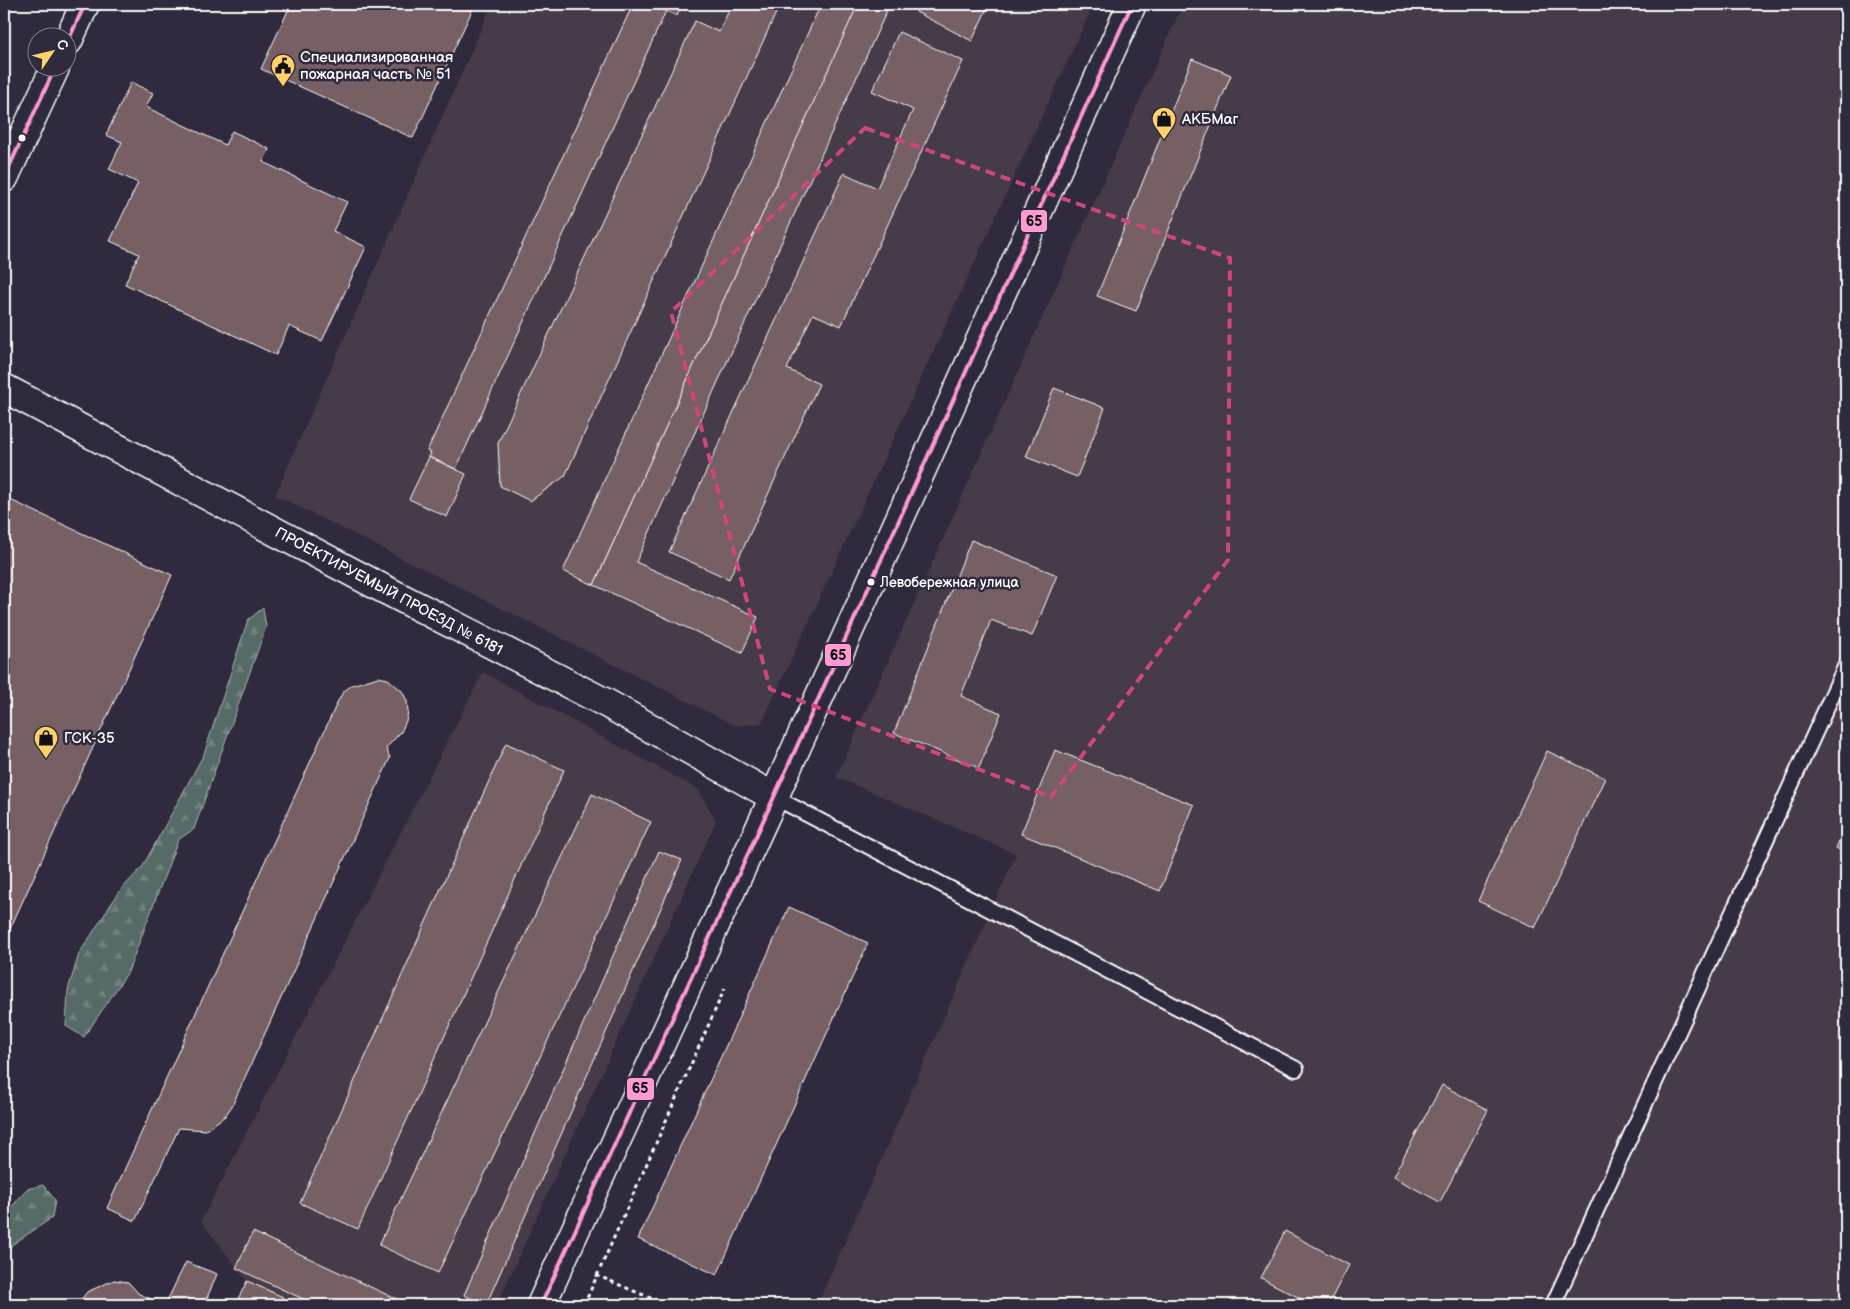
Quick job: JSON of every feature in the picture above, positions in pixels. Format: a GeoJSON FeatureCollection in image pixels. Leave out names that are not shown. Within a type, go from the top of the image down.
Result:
{"type":"FeatureCollection","features":[{"type":"Feature","properties":{"kind":"street"},"geometry":{"type":"LineString","coordinates":[[74,28],[85,4]]}},
{"type":"Feature","properties":{"kind":"street"},"geometry":{"type":"LineString","coordinates":[[541,1305],[774,797],[1132,4]]}},
{"type":"Feature","properties":{"kind":"street"},"geometry":{"type":"LineString","coordinates":[[4,178],[10,151],[50,78]]}},
{"type":"Feature","properties":{"kind":"street","name":"ПРОЕКТИРУЕМЫЙ ПРОЕЗД № 6181"},"geometry":{"type":"LineString","coordinates":[[4,388],[380,587],[606,703],[774,797]]}},
{"type":"Feature","properties":{"kind":"lane"},"geometry":{"type":"LineString","coordinates":[[1553,1305],[1846,664]]}},
{"type":"Feature","properties":{"kind":"lane"},"geometry":{"type":"LineString","coordinates":[[774,797],[1296,1069]]}},
{"type":"Feature","properties":{"kind":"path"},"geometry":{"type":"LineString","coordinates":[[562,1259],[667,1305]]}},
{"type":"Feature","properties":{"kind":"highlighted area"},"geometry":{"type":"Polygon","coordinates":[[[865,128],[1230,258],[1228,560],[1051,797],[770,689],[671,312],[865,128]]]}},
{"type":"Feature","properties":{"kind":"shaded area"},"geometry":{"type":"Polygon","coordinates":[[[492,4],[1094,4],[762,723],[736,726],[275,495],[492,4]]]}},
{"type":"Feature","properties":{"kind":"shaded area"},"geometry":{"type":"Polygon","coordinates":[[[1183,4],[1846,4],[1846,1305],[817,1305],[1016,854],[836,777],[1183,4]]]}},
{"type":"Feature","properties":{"kind":"shaded area"},"geometry":{"type":"Polygon","coordinates":[[[483,672],[698,789],[716,821],[497,1305],[235,1305],[247,1281],[201,1221],[483,672]]]}},
{"type":"Feature","properties":{"kind":"green space"},"geometry":{"type":"Polygon","coordinates":[[[263,608],[266,627],[194,829],[178,840],[128,972],[84,1037],[66,1026],[68,990],[79,954],[119,892],[143,866],[204,754],[248,620],[263,608]]]}},
{"type":"Feature","properties":{"kind":"green space"},"geometry":{"type":"Polygon","coordinates":[[[43,1185],[55,1200],[52,1218],[4,1250],[4,1216],[27,1189],[43,1185]]]}},
{"type":"Feature","properties":{"kind":"building"},"geometry":{"type":"Polygon","coordinates":[[[291,4],[475,4],[413,138],[261,69],[291,4]]]}},
{"type":"Feature","properties":{"kind":"building"},"geometry":{"type":"Polygon","coordinates":[[[633,4],[650,4],[666,11],[456,469],[429,457],[431,453],[427,451],[633,4]]]}},
{"type":"Feature","properties":{"kind":"building"},"geometry":{"type":"Polygon","coordinates":[[[650,4],[682,4],[677,16],[650,4]]]}},
{"type":"Feature","properties":{"kind":"building"},"geometry":{"type":"Polygon","coordinates":[[[732,4],[780,4],[565,476],[530,501],[500,486],[498,443],[695,21],[719,32],[732,4]]]}},
{"type":"Feature","properties":{"kind":"building"},"geometry":{"type":"Polygon","coordinates":[[[821,4],[850,4],[857,7],[594,585],[563,571],[821,4]]]}},
{"type":"Feature","properties":{"kind":"building"},"geometry":{"type":"Polygon","coordinates":[[[858,4],[890,4],[636,562],[758,617],[742,653],[594,585],[858,4]]]}},
{"type":"Feature","properties":{"kind":"building"},"geometry":{"type":"Polygon","coordinates":[[[919,4],[989,4],[972,41],[916,12],[919,4]]]}},
{"type":"Feature","properties":{"kind":"building"},"geometry":{"type":"Polygon","coordinates":[[[899,32],[963,61],[841,326],[813,314],[787,369],[819,384],[729,579],[669,552],[844,173],[877,188],[913,110],[872,91],[899,32]]]}},
{"type":"Feature","properties":{"kind":"building"},"geometry":{"type":"Polygon","coordinates":[[[1192,59],[1231,75],[1136,311],[1097,296],[1192,59]]]}},
{"type":"Feature","properties":{"kind":"building"},"geometry":{"type":"Polygon","coordinates":[[[131,82],[153,93],[146,107],[225,145],[232,131],[269,149],[263,162],[347,202],[333,231],[366,247],[322,341],[289,326],[276,355],[125,284],[139,254],[110,241],[138,183],[109,169],[122,142],[106,135],[131,82]]]}},
{"type":"Feature","properties":{"kind":"building"},"geometry":{"type":"Polygon","coordinates":[[[1054,388],[1105,408],[1077,477],[1026,457],[1054,388]]]}},
{"type":"Feature","properties":{"kind":"building"},"geometry":{"type":"Polygon","coordinates":[[[429,457],[466,474],[447,517],[409,499],[429,457]]]}},
{"type":"Feature","properties":{"kind":"building","name":"ГСК-35"},"geometry":{"type":"Polygon","coordinates":[[[4,497],[172,575],[4,942],[4,497]]]}},
{"type":"Feature","properties":{"kind":"building"},"geometry":{"type":"Polygon","coordinates":[[[971,540],[1057,575],[1032,636],[991,620],[961,696],[1001,713],[979,768],[894,733],[971,540]]]}},
{"type":"Feature","properties":{"kind":"building"},"geometry":{"type":"Polygon","coordinates":[[[378,677],[388,679],[402,691],[407,701],[408,712],[406,721],[401,732],[386,748],[390,758],[232,1106],[225,1116],[206,1130],[179,1128],[135,1221],[107,1208],[338,701],[343,692],[352,685],[378,677]]]}},
{"type":"Feature","properties":{"kind":"building"},"geometry":{"type":"Polygon","coordinates":[[[506,743],[564,770],[358,1229],[300,1203],[506,743]]]}},
{"type":"Feature","properties":{"kind":"building"},"geometry":{"type":"Polygon","coordinates":[[[1055,750],[1194,805],[1160,891],[1021,834],[1055,750]]]}},
{"type":"Feature","properties":{"kind":"building"},"geometry":{"type":"Polygon","coordinates":[[[1547,751],[1605,778],[1535,928],[1478,901],[1547,751]]]}},
{"type":"Feature","properties":{"kind":"building"},"geometry":{"type":"Polygon","coordinates":[[[592,794],[651,822],[438,1273],[379,1245],[592,794]]]}},
{"type":"Feature","properties":{"kind":"building"},"geometry":{"type":"Polygon","coordinates":[[[1846,825],[1846,853],[1836,848],[1846,825]]]}},
{"type":"Feature","properties":{"kind":"building"},"geometry":{"type":"Polygon","coordinates":[[[659,851],[682,860],[486,1305],[464,1295],[659,851]]]}},
{"type":"Feature","properties":{"kind":"building"},"geometry":{"type":"Polygon","coordinates":[[[789,907],[868,943],[717,1275],[638,1239],[789,907]]]}},
{"type":"Feature","properties":{"kind":"building"},"geometry":{"type":"Polygon","coordinates":[[[1442,1085],[1488,1110],[1440,1202],[1393,1177],[1442,1085]]]}},
{"type":"Feature","properties":{"kind":"building"},"geometry":{"type":"Polygon","coordinates":[[[1285,1231],[1349,1265],[1328,1305],[1313,1305],[1261,1278],[1285,1231]]]}},
{"type":"Feature","properties":{"kind":"building"},"geometry":{"type":"Polygon","coordinates":[[[253,1232],[409,1305],[316,1305],[236,1268],[253,1232]]]}},
{"type":"Feature","properties":{"kind":"building"},"geometry":{"type":"Polygon","coordinates":[[[186,1262],[217,1274],[204,1305],[165,1305],[186,1262]]]}},
{"type":"Feature","properties":{"kind":"building"},"geometry":{"type":"Polygon","coordinates":[[[114,1280],[128,1282],[139,1294],[165,1305],[77,1305],[87,1292],[114,1280]]]}},
{"type":"Feature","properties":{"kind":"building"},"geometry":{"type":"Polygon","coordinates":[[[247,1281],[283,1297],[279,1305],[235,1305],[247,1281]]]}},
{"type":"Feature","properties":{"kind":"transit line","name":"65"},"geometry":{"type":"LineString","coordinates":[[74,28],[85,4]]}},
{"type":"Feature","properties":{"kind":"transit line","name":"65"},"geometry":{"type":"LineString","coordinates":[[541,1305],[774,797],[1132,4]]}},
{"type":"Feature","properties":{"kind":"transit line","name":"65"},"geometry":{"type":"LineString","coordinates":[[4,178],[50,78]]}},
{"type":"Feature","properties":{"kind":"place","name":"Cпециализированная пожарная часть № 51"},"geometry":{"type":"Point","coordinates":[283,87]}},
{"type":"Feature","properties":{"kind":"place","name":"АКБМаг"},"geometry":{"type":"Point","coordinates":[1164,140]}},
{"type":"Feature","properties":{"kind":"place","name":"Левобережная улица"},"geometry":{"type":"Point","coordinates":[871,582]}},
{"type":"Feature","properties":{"kind":"place","name":"ГСК-35"},"geometry":{"type":"Point","coordinates":[46,759]}}]}
